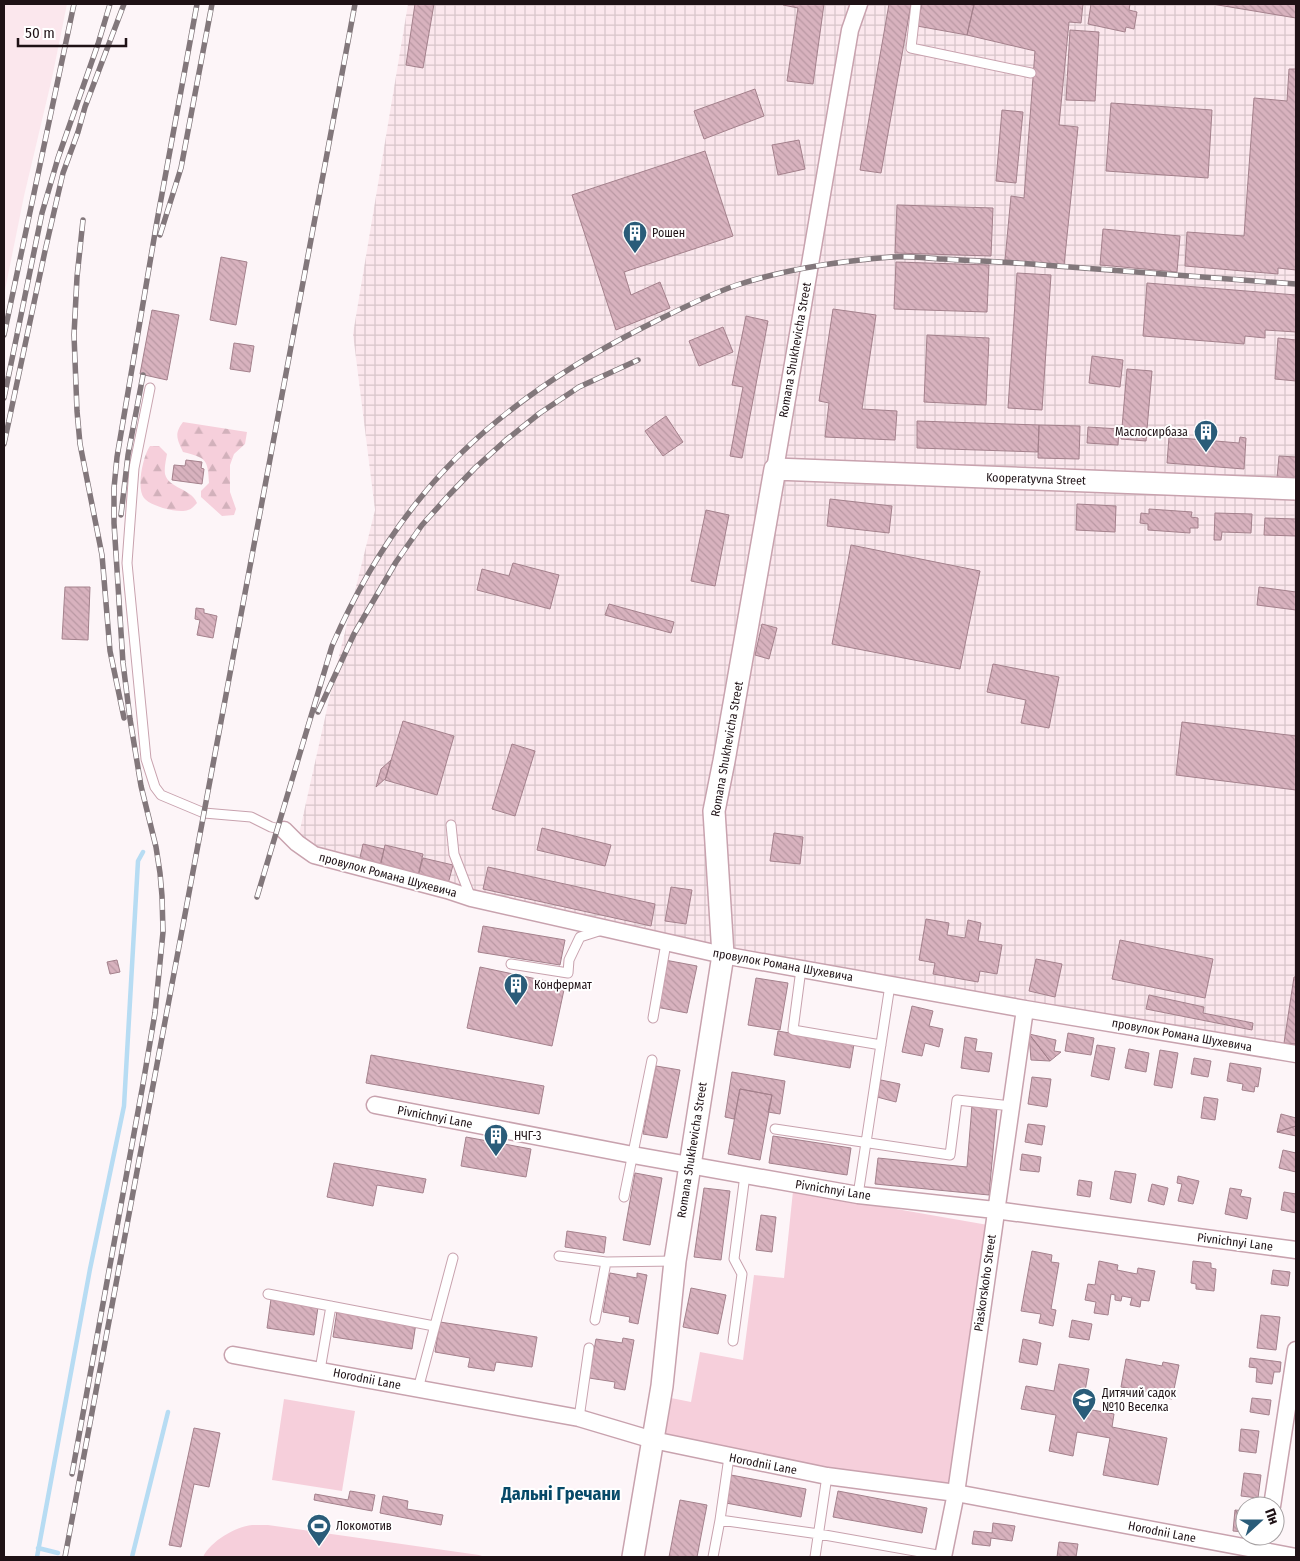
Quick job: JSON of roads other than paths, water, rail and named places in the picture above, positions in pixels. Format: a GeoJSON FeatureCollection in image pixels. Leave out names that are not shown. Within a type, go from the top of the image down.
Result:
{"type":"FeatureCollection","features":[{"type":"Feature","properties":{"kind":"street","name":"Romana Shukhevicha Street"},"geometry":{"type":"LineString","coordinates":[[632,1557],[662,1386],[675,1261],[723,955],[714,811],[726,752],[850,30],[859,4]]}},
{"type":"Feature","properties":{"kind":"street","name":"Kooperatyvna Street"},"geometry":{"type":"LineString","coordinates":[[775,469],[1296,489]]}},
{"type":"Feature","properties":{"kind":"street","name":"провулок Романа Шухевича"},"geometry":{"type":"LineString","coordinates":[[284,830],[314,855],[471,898],[666,943],[1025,1009],[1296,1054]]}},
{"type":"Feature","properties":{"kind":"street","name":"Piaskorskoho Street"},"geometry":{"type":"LineString","coordinates":[[943,1557],[956,1493],[1025,1009]]}},
{"type":"Feature","properties":{"kind":"street","name":"Pivnichnyi Lane"},"geometry":{"type":"LineString","coordinates":[[375,1105],[633,1155],[858,1195],[995,1210],[1296,1250]]}},
{"type":"Feature","properties":{"kind":"street"},"geometry":{"type":"LineString","coordinates":[[1274,1496],[1296,1350]]}},
{"type":"Feature","properties":{"kind":"street","name":"Horodnii Lane"},"geometry":{"type":"LineString","coordinates":[[233,1355],[579,1418],[652,1440],[827,1476],[956,1493],[1266,1548],[1296,1557]]}},
{"type":"Feature","properties":{"kind":"lane"},"geometry":{"type":"LineString","coordinates":[[916,4],[911,48],[1031,73]]}},
{"type":"Feature","properties":{"kind":"lane"},"geometry":{"type":"LineString","coordinates":[[150,388],[134,468],[128,563],[146,760],[155,786],[162,795],[204,813],[250,817],[271,827],[284,830]]}},
{"type":"Feature","properties":{"kind":"lane"},"geometry":{"type":"LineString","coordinates":[[451,825],[454,854],[471,898]]}},
{"type":"Feature","properties":{"kind":"lane"},"geometry":{"type":"LineString","coordinates":[[511,964],[568,973],[569,960],[580,937],[607,928]]}},
{"type":"Feature","properties":{"kind":"lane"},"geometry":{"type":"LineString","coordinates":[[654,1018],[666,943]]}},
{"type":"Feature","properties":{"kind":"lane"},"geometry":{"type":"LineString","coordinates":[[801,969],[793,1030],[881,1045]]}},
{"type":"Feature","properties":{"kind":"lane"},"geometry":{"type":"LineString","coordinates":[[858,1195],[890,985]]}},
{"type":"Feature","properties":{"kind":"lane"},"geometry":{"type":"LineString","coordinates":[[624,1197],[652,1060]]}},
{"type":"Feature","properties":{"kind":"lane"},"geometry":{"type":"LineString","coordinates":[[775,1129],[950,1155],[957,1100],[1012,1106]]}},
{"type":"Feature","properties":{"kind":"lane"},"geometry":{"type":"LineString","coordinates":[[733,1341],[742,1274],[734,1259],[745,1175]]}},
{"type":"Feature","properties":{"kind":"lane"},"geometry":{"type":"LineString","coordinates":[[559,1256],[606,1262],[675,1261]]}},
{"type":"Feature","properties":{"kind":"lane"},"geometry":{"type":"LineString","coordinates":[[418,1389],[453,1258]]}},
{"type":"Feature","properties":{"kind":"lane"},"geometry":{"type":"LineString","coordinates":[[595,1320],[606,1262]]}},
{"type":"Feature","properties":{"kind":"lane"},"geometry":{"type":"LineString","coordinates":[[268,1294],[434,1326]]}},
{"type":"Feature","properties":{"kind":"lane"},"geometry":{"type":"LineString","coordinates":[[320,1370],[331,1306]]}},
{"type":"Feature","properties":{"kind":"lane"},"geometry":{"type":"LineString","coordinates":[[579,1418],[589,1348]]}},
{"type":"Feature","properties":{"kind":"lane"},"geometry":{"type":"LineString","coordinates":[[713,1557],[729,1457]]}},
{"type":"Feature","properties":{"kind":"lane"},"geometry":{"type":"LineString","coordinates":[[815,1557],[827,1476]]}},
{"type":"Feature","properties":{"kind":"lane"},"geometry":{"type":"LineString","coordinates":[[720,1520],[819,1534],[943,1557]]}},
{"type":"Feature","properties":{"kind":"waterway"},"geometry":{"type":"LineString","coordinates":[[37,1557],[90,1269],[124,1106],[138,861],[143,852]]}},
{"type":"Feature","properties":{"kind":"waterway"},"geometry":{"type":"LineString","coordinates":[[132,1557],[168,1412]]}},
{"type":"Feature","properties":{"kind":"waterway"},"geometry":{"type":"LineString","coordinates":[[38,1548],[58,1553]]}},
{"type":"Feature","properties":{"kind":"railway"},"geometry":{"type":"LineString","coordinates":[[4,335],[74,4]]}},
{"type":"Feature","properties":{"kind":"railway"},"geometry":{"type":"LineString","coordinates":[[4,398],[42,213],[58,158],[110,4]]}},
{"type":"Feature","properties":{"kind":"railway"},"geometry":{"type":"LineString","coordinates":[[4,444],[63,173],[85,107],[124,4]]}},
{"type":"Feature","properties":{"kind":"railway"},"geometry":{"type":"LineString","coordinates":[[72,1474],[155,1013],[163,932],[160,873],[156,847],[141,786],[123,663],[114,523],[114,488],[117,457],[157,221],[197,4]]}},
{"type":"Feature","properties":{"kind":"railway"},"geometry":{"type":"LineString","coordinates":[[160,235],[181,168],[212,4]]}},
{"type":"Feature","properties":{"kind":"railway"},"geometry":{"type":"LineString","coordinates":[[65,1557],[355,4]]}},
{"type":"Feature","properties":{"kind":"railway"},"geometry":{"type":"LineString","coordinates":[[83,220],[77,277],[74,335],[77,411],[80,444],[102,555],[110,651],[124,718]]}},
{"type":"Feature","properties":{"kind":"railway"},"geometry":{"type":"LineString","coordinates":[[257,897],[332,646],[383,549],[422,496],[470,445],[524,400],[613,343],[690,304],[725,289],[756,279],[813,266],[892,257],[1018,263],[1296,284]]}},
{"type":"Feature","properties":{"kind":"railway"},"geometry":{"type":"LineString","coordinates":[[318,712],[354,634],[396,562],[422,525],[449,495],[506,440],[540,413],[579,387],[638,360]]}},
{"type":"Feature","properties":{"kind":"railway"},"geometry":{"type":"LineString","coordinates":[[121,515],[128,455],[143,375]]}},
{"type":"Feature","properties":{"kind":"place","name":"Рошен"},"geometry":{"type":"Point","coordinates":[635,254]}},
{"type":"Feature","properties":{"kind":"place","name":"Маслосирбаза"},"geometry":{"type":"Point","coordinates":[1206,453]}},
{"type":"Feature","properties":{"kind":"place","name":"Конфермат"},"geometry":{"type":"Point","coordinates":[516,1006]}},
{"type":"Feature","properties":{"kind":"place","name":"НЧГ-3"},"geometry":{"type":"Point","coordinates":[496,1157]}},
{"type":"Feature","properties":{"kind":"place","name":"Дитячий садок №10 Веселка"},"geometry":{"type":"Point","coordinates":[1084,1421]}},
{"type":"Feature","properties":{"kind":"place","name":"Локомотив"},"geometry":{"type":"Point","coordinates":[319,1547]}},
{"type":"Feature","properties":{"kind":"district","name":"Дальні Гречани"},"geometry":{"type":"Point","coordinates":[561,1494]}}]}
